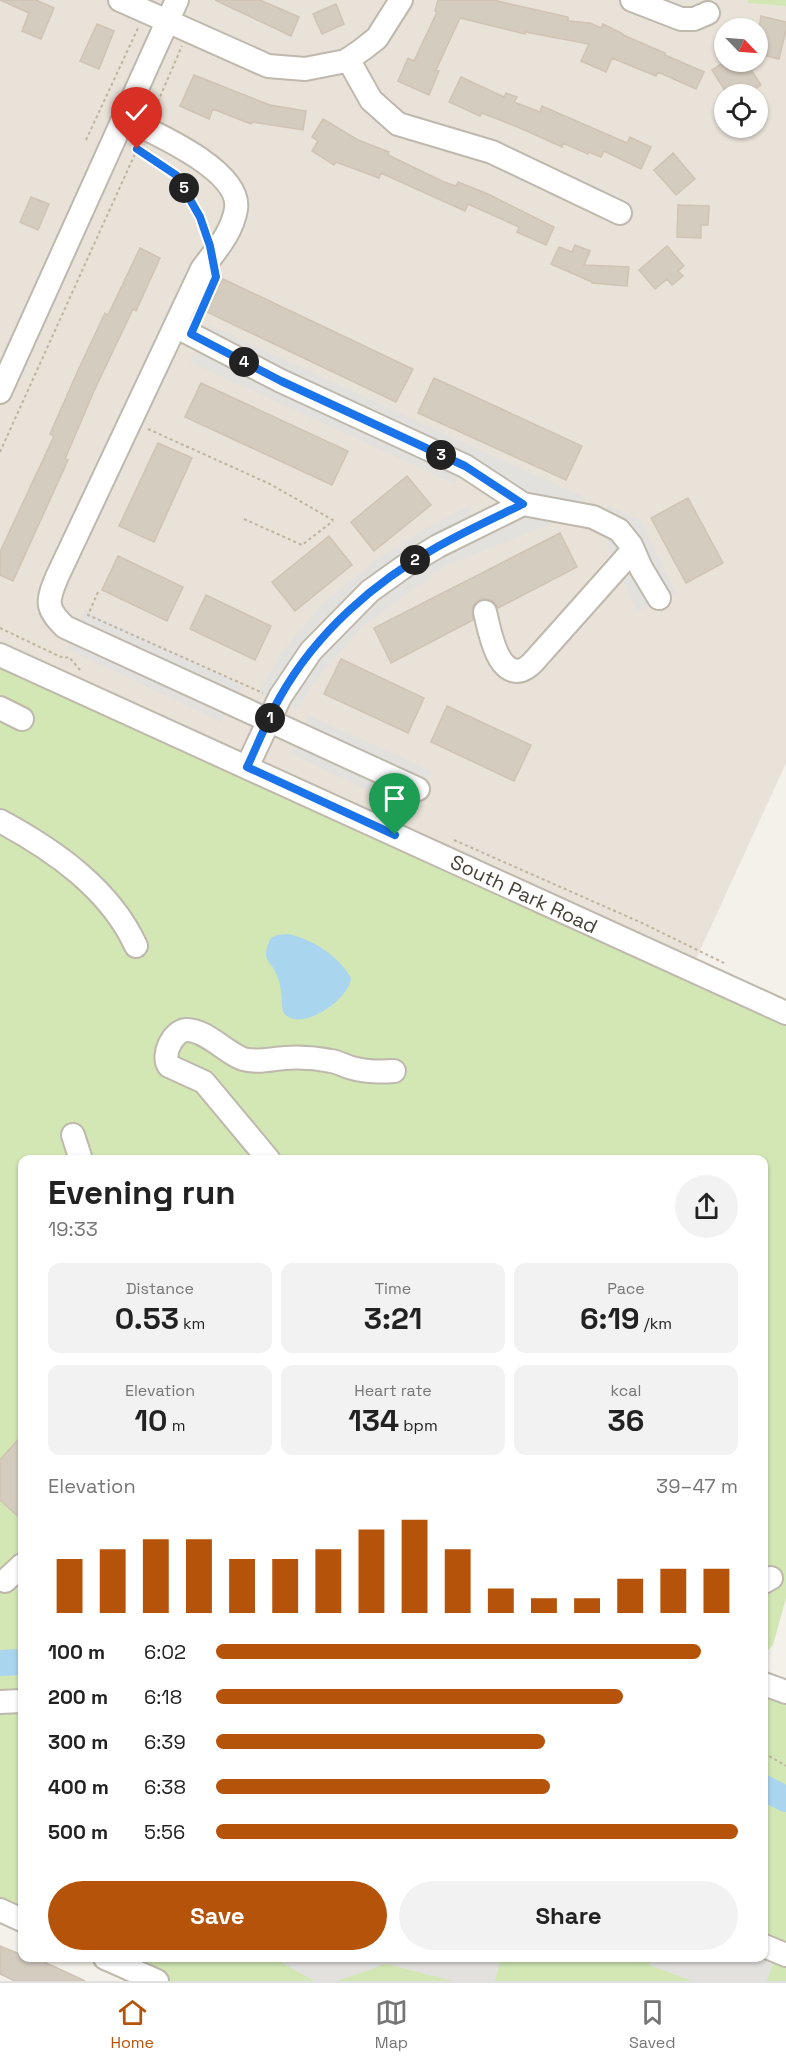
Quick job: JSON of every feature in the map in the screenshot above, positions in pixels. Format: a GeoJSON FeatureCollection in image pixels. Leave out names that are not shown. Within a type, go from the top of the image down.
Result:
{"type":"FeatureCollection","features":[{"type":"Feature","properties":{"kind":"street"},"geometry":{"type":"LineString","coordinates":[[120,0],[268,66],[304,69],[348,59],[377,38],[401,0]]}},
{"type":"Feature","properties":{"kind":"street"},"geometry":{"type":"LineString","coordinates":[[0,392],[177,0]]}},
{"type":"Feature","properties":{"kind":"street"},"geometry":{"type":"LineString","coordinates":[[632,0],[681,19],[694,19],[708,13]]}},
{"type":"Feature","properties":{"kind":"street"},"geometry":{"type":"LineString","coordinates":[[348,59],[371,100],[398,124],[492,152],[620,213]]}},
{"type":"Feature","properties":{"kind":"street"},"geometry":{"type":"LineString","coordinates":[[124,118],[141,139],[187,151],[206,163],[232,189],[237,207],[231,228],[202,269],[130,420],[57,577],[50,595],[49,606],[54,616],[65,627],[418,789]]}},
{"type":"Feature","properties":{"kind":"street"},"geometry":{"type":"LineString","coordinates":[[175,326],[281,381],[465,466],[523,504],[593,517],[619,530],[633,550],[659,598]]}},
{"type":"Feature","properties":{"kind":"street"},"geometry":{"type":"LineString","coordinates":[[247,767],[278,700],[311,651],[370,591],[438,546],[523,504]]}},
{"type":"Feature","properties":{"kind":"street"},"geometry":{"type":"LineString","coordinates":[[485,612],[501,662],[514,670],[522,670],[543,651],[633,550]]}},
{"type":"Feature","properties":{"kind":"street","name":"South Park Road"},"geometry":{"type":"LineString","coordinates":[[0,655],[786,1014]]}},
{"type":"Feature","properties":{"kind":"street"},"geometry":{"type":"LineString","coordinates":[[0,708],[22,719]]}},
{"type":"Feature","properties":{"kind":"street"},"geometry":{"type":"LineString","coordinates":[[0,821],[48,850],[98,892],[116,910],[136,946]]}},
{"type":"Feature","properties":{"kind":"street"},"geometry":{"type":"LineString","coordinates":[[265,1155],[204,1082],[169,1066],[166,1062],[166,1055],[177,1034],[184,1030],[192,1031],[232,1054],[256,1061],[284,1058],[327,1060],[363,1071],[393,1071]]}},
{"type":"Feature","properties":{"kind":"street"},"geometry":{"type":"LineString","coordinates":[[73,1135],[79,1155]]}},
{"type":"Feature","properties":{"kind":"street"},"geometry":{"type":"LineString","coordinates":[[768,1685],[786,1692]]}},
{"type":"Feature","properties":{"kind":"street"},"geometry":{"type":"LineString","coordinates":[[0,1702],[18,1701]]}},
{"type":"Feature","properties":{"kind":"street"},"geometry":{"type":"LineString","coordinates":[[0,1910],[18,1918]]}},
{"type":"Feature","properties":{"kind":"street"},"geometry":{"type":"LineString","coordinates":[[768,1947],[786,1954]]}},
{"type":"Feature","properties":{"kind":"street"},"geometry":{"type":"LineString","coordinates":[[114,1962],[157,1981]]}},
{"type":"Feature","properties":{"kind":"path"},"geometry":{"type":"LineString","coordinates":[[86,140],[145,11]]}},
{"type":"Feature","properties":{"kind":"path"},"geometry":{"type":"LineString","coordinates":[[0,452],[188,31]]}},
{"type":"Feature","properties":{"kind":"path"},"geometry":{"type":"LineString","coordinates":[[141,139],[176,175],[200,217],[212,256]]}},
{"type":"Feature","properties":{"kind":"path"},"geometry":{"type":"LineString","coordinates":[[130,420],[270,484],[334,522],[302,545],[244,519]]}},
{"type":"Feature","properties":{"kind":"path"},"geometry":{"type":"LineString","coordinates":[[98,592],[88,615],[278,700]]}},
{"type":"Feature","properties":{"kind":"path"},"geometry":{"type":"LineString","coordinates":[[0,628],[63,658],[69,657],[71,651]]}},
{"type":"Feature","properties":{"kind":"path"},"geometry":{"type":"LineString","coordinates":[[768,1755],[786,1766]]}},
{"type":"Feature","properties":{"kind":"shaded area"},"geometry":{"type":"Polygon","coordinates":[[[0,0],[786,0],[786,763],[691,970],[0,655],[0,0]]]}},
{"type":"Feature","properties":{"kind":"shaded area"},"geometry":{"type":"Polygon","coordinates":[[[208,324],[587,498],[578,514],[547,509],[551,524],[447,565],[363,626],[322,672],[296,711],[259,693],[280,655],[321,605],[377,559],[430,526],[468,506],[475,527],[522,504],[464,467],[455,484],[190,362],[208,324]]]}},
{"type":"Feature","properties":{"kind":"shaded area"},"geometry":{"type":"Polygon","coordinates":[[[608,506],[640,519],[676,593],[637,612],[606,543],[619,530],[601,521],[608,506]]]}},
{"type":"Feature","properties":{"kind":"shaded area"},"geometry":{"type":"Polygon","coordinates":[[[85,610],[243,685],[221,722],[67,649],[85,610]]]}},
{"type":"Feature","properties":{"kind":"shaded area"},"geometry":{"type":"Polygon","coordinates":[[[308,715],[432,771],[412,811],[291,754],[308,715]]]}},
{"type":"Feature","properties":{"kind":"shaded area"},"geometry":{"type":"Polygon","coordinates":[[[768,1957],[775,1957],[767,1981],[692,1981],[649,1965],[650,1962],[768,1962],[768,1957]]]}},
{"type":"Feature","properties":{"kind":"shaded area"},"geometry":{"type":"Polygon","coordinates":[[[281,1962],[500,1962],[495,1981],[453,1981],[386,1964],[337,1981],[314,1981],[281,1962]]]}},
{"type":"Feature","properties":{"kind":"green space"},"geometry":{"type":"Polygon","coordinates":[[[748,0],[786,0],[786,6],[748,3],[748,0]]]}},
{"type":"Feature","properties":{"kind":"green space"},"geometry":{"type":"Polygon","coordinates":[[[0,652],[786,1013],[786,1598],[773,1645],[768,1651],[768,1155],[18,1155],[18,1919],[0,1910],[0,652]]]}},
{"type":"Feature","properties":{"kind":"green space"},"geometry":{"type":"Polygon","coordinates":[[[768,1685],[786,1692],[786,1981],[157,1981],[113,1962],[768,1962],[768,1685]]]}},
{"type":"Feature","properties":{"kind":"water"},"geometry":{"type":"Polygon","coordinates":[[[288,934],[315,944],[324,950],[346,970],[351,978],[342,995],[333,1004],[323,1012],[311,1017],[290,1018],[283,1012],[279,982],[266,957],[270,939],[277,935],[288,934]]]}},
{"type":"Feature","properties":{"kind":"building"},"geometry":{"type":"Polygon","coordinates":[[[0,0],[36,0],[54,8],[41,39],[22,31],[29,13],[0,0]]]}},
{"type":"Feature","properties":{"kind":"building"},"geometry":{"type":"Polygon","coordinates":[[[215,0],[260,0],[299,17],[291,36],[215,0]]]}},
{"type":"Feature","properties":{"kind":"building"},"geometry":{"type":"Polygon","coordinates":[[[438,0],[493,0],[568,17],[568,21],[590,23],[601,28],[603,24],[704,72],[696,89],[658,72],[656,76],[612,58],[606,72],[581,61],[589,44],[525,32],[525,34],[460,18],[436,70],[439,71],[429,95],[398,81],[408,58],[414,61],[437,12],[435,11],[438,0]]]}},
{"type":"Feature","properties":{"kind":"building"},"geometry":{"type":"Polygon","coordinates":[[[336,4],[344,24],[322,34],[313,14],[336,4]]]}},
{"type":"Feature","properties":{"kind":"building"},"geometry":{"type":"Polygon","coordinates":[[[761,16],[786,22],[779,59],[768,56],[768,18],[761,18],[761,16]]]}},
{"type":"Feature","properties":{"kind":"building"},"geometry":{"type":"Polygon","coordinates":[[[97,24],[114,31],[99,69],[80,61],[97,24]]]}},
{"type":"Feature","properties":{"kind":"building"},"geometry":{"type":"Polygon","coordinates":[[[714,69],[714,72],[753,72],[760,84],[721,84],[712,70],[714,69]]]}},
{"type":"Feature","properties":{"kind":"building"},"geometry":{"type":"Polygon","coordinates":[[[194,75],[270,105],[306,111],[303,130],[252,122],[251,124],[213,109],[209,119],[180,106],[194,75]]]}},
{"type":"Feature","properties":{"kind":"building"},"geometry":{"type":"Polygon","coordinates":[[[461,77],[504,97],[506,93],[517,97],[514,102],[540,112],[542,106],[627,143],[630,137],[651,147],[641,169],[604,151],[601,157],[563,143],[562,147],[520,128],[482,113],[480,116],[449,102],[461,77]]]}},
{"type":"Feature","properties":{"kind":"building"},"geometry":{"type":"Polygon","coordinates":[[[323,119],[358,140],[389,152],[388,155],[444,182],[456,186],[458,182],[488,194],[554,227],[546,245],[517,232],[519,227],[468,204],[465,211],[381,173],[379,178],[336,162],[334,165],[312,151],[318,141],[312,137],[323,119]]]}},
{"type":"Feature","properties":{"kind":"building"},"geometry":{"type":"Polygon","coordinates":[[[673,153],[695,179],[676,195],[654,170],[673,153]]]}},
{"type":"Feature","properties":{"kind":"building"},"geometry":{"type":"Polygon","coordinates":[[[31,197],[49,204],[38,230],[20,222],[31,197]]]}},
{"type":"Feature","properties":{"kind":"building"},"geometry":{"type":"Polygon","coordinates":[[[678,205],[709,206],[708,225],[701,225],[701,238],[677,237],[678,205]]]}},
{"type":"Feature","properties":{"kind":"building"},"geometry":{"type":"Polygon","coordinates":[[[575,245],[590,251],[584,265],[629,267],[627,286],[592,283],[551,264],[559,247],[572,252],[575,245]]]}},
{"type":"Feature","properties":{"kind":"building"},"geometry":{"type":"Polygon","coordinates":[[[667,246],[684,266],[678,271],[683,276],[672,285],[667,279],[655,289],[639,270],[667,246]]]}},
{"type":"Feature","properties":{"kind":"building"},"geometry":{"type":"Polygon","coordinates":[[[140,248],[160,258],[136,311],[133,309],[94,391],[65,459],[68,460],[13,581],[0,575],[0,552],[54,436],[50,434],[80,366],[105,313],[108,315],[140,248]]]}},
{"type":"Feature","properties":{"kind":"building"},"geometry":{"type":"Polygon","coordinates":[[[223,279],[413,369],[396,402],[207,312],[223,279]]]}},
{"type":"Feature","properties":{"kind":"building"},"geometry":{"type":"Polygon","coordinates":[[[434,378],[582,446],[566,480],[418,413],[434,378]]]}},
{"type":"Feature","properties":{"kind":"building"},"geometry":{"type":"Polygon","coordinates":[[[201,383],[348,451],[332,485],[185,417],[201,383]]]}},
{"type":"Feature","properties":{"kind":"building"},"geometry":{"type":"Polygon","coordinates":[[[158,443],[192,458],[154,542],[119,526],[158,443]]]}},
{"type":"Feature","properties":{"kind":"building"},"geometry":{"type":"Polygon","coordinates":[[[407,476],[431,505],[374,551],[351,522],[407,476]]]}},
{"type":"Feature","properties":{"kind":"building"},"geometry":{"type":"Polygon","coordinates":[[[688,498],[723,563],[686,583],[651,518],[688,498]]]}},
{"type":"Feature","properties":{"kind":"building"},"geometry":{"type":"Polygon","coordinates":[[[560,533],[577,567],[498,608],[489,599],[481,599],[472,608],[473,620],[391,663],[374,628],[560,533]]]}},
{"type":"Feature","properties":{"kind":"building"},"geometry":{"type":"Polygon","coordinates":[[[329,536],[352,565],[295,611],[272,582],[329,536]]]}},
{"type":"Feature","properties":{"kind":"building"},"geometry":{"type":"Polygon","coordinates":[[[118,556],[183,587],[167,621],[102,590],[118,556]]]}},
{"type":"Feature","properties":{"kind":"building"},"geometry":{"type":"Polygon","coordinates":[[[206,595],[271,626],[255,660],[190,629],[206,595]]]}},
{"type":"Feature","properties":{"kind":"building"},"geometry":{"type":"Polygon","coordinates":[[[341,659],[424,698],[408,733],[324,694],[341,659]]]}},
{"type":"Feature","properties":{"kind":"building"},"geometry":{"type":"Polygon","coordinates":[[[447,706],[531,745],[514,781],[431,742],[447,706]]]}},
{"type":"Feature","properties":{"kind":"building"},"geometry":{"type":"Polygon","coordinates":[[[18,1440],[18,1516],[0,1500],[0,1460],[18,1440]]]}},
{"type":"Feature","properties":{"kind":"building"},"geometry":{"type":"Polygon","coordinates":[[[0,1946],[18,1953],[18,1962],[45,1962],[85,1981],[15,1981],[0,1974],[0,1946]]]}},
{"type":"Feature","properties":{"kind":"waterway"},"geometry":{"type":"LineString","coordinates":[[0,1663],[18,1662]]}},
{"type":"Feature","properties":{"kind":"waterway"},"geometry":{"type":"LineString","coordinates":[[768,1790],[786,1799]]}},
{"type":"Feature","properties":{"kind":"route"},"geometry":{"type":"LineString","coordinates":[[137,149],[176,175],[200,217],[210,246],[216,277],[191,334],[281,381],[465,466],[523,504],[438,546],[370,591],[311,651],[280,697],[247,767],[395,835]]}}]}
